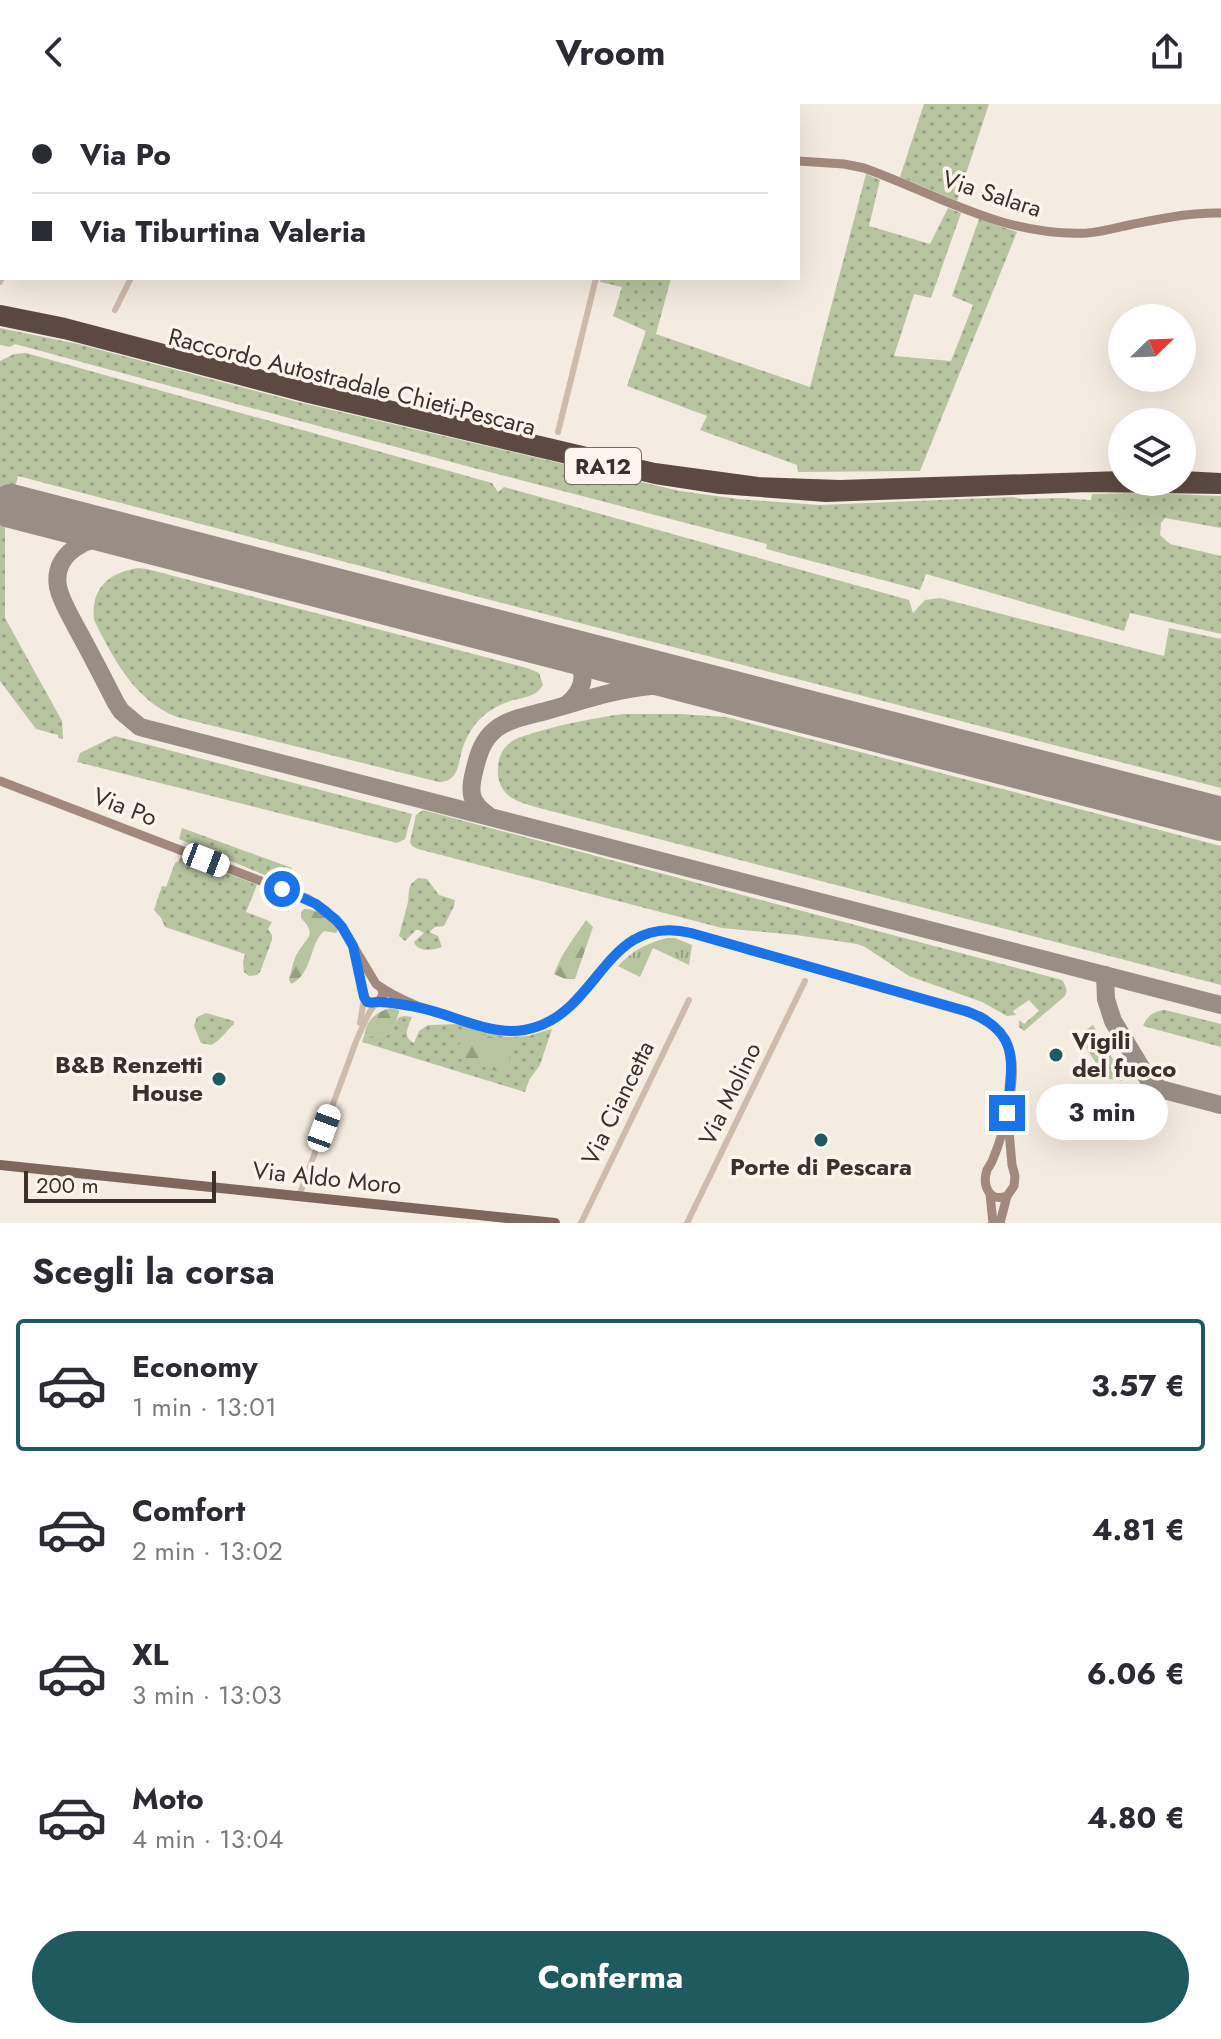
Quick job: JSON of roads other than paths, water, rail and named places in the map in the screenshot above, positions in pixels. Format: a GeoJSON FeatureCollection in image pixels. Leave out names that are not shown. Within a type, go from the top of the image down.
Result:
{"type":"FeatureCollection","features":[{"type":"Feature","properties":{"kind":"highway","name":"Raccordo Autostradale Chieti-Pescara"},"geometry":{"type":"LineString","coordinates":[[0,311],[65,324],[289,383],[655,469],[717,479],[840,486],[1108,477]]}},
{"type":"Feature","properties":{"kind":"highway","name":"Raccordo Autostradale Chieti-Pescara"},"geometry":{"type":"LineString","coordinates":[[0,320],[64,333],[308,397],[584,462],[720,488],[826,496],[1089,486],[1221,488]]}},
{"type":"Feature","properties":{"kind":"highway"},"geometry":{"type":"LineString","coordinates":[[1196,478],[1221,479]]}},
{"type":"Feature","properties":{"kind":"main road","name":"Via Aldo Moro"},"geometry":{"type":"LineString","coordinates":[[0,1165],[555,1223]]}},
{"type":"Feature","properties":{"kind":"street","name":"Via Salara"},"geometry":{"type":"LineString","coordinates":[[800,161],[864,168],[992,220],[1042,232],[1092,233],[1177,216],[1221,213]]}},
{"type":"Feature","properties":{"kind":"street"},"geometry":{"type":"LineString","coordinates":[[115,310],[130,280]]}},
{"type":"Feature","properties":{"kind":"street"},"geometry":{"type":"LineString","coordinates":[[558,432],[596,280]]}},
{"type":"Feature","properties":{"kind":"street","name":"Via Po"},"geometry":{"type":"LineString","coordinates":[[0,781],[308,899],[336,920],[379,987]]}},
{"type":"Feature","properties":{"kind":"street"},"geometry":{"type":"LineString","coordinates":[[364,994],[367,1002],[419,1007],[501,1031],[533,1028],[564,1012],[625,946],[643,934],[663,929],[691,933],[966,1011],[986,1020],[1005,1039],[1011,1056],[1007,1113],[1015,1182],[1007,1196],[1000,1223]]}},
{"type":"Feature","properties":{"kind":"street","name":"Via Po"},"geometry":{"type":"LineString","coordinates":[[353,946],[364,994]]}},
{"type":"Feature","properties":{"kind":"street","name":"Via Molino"},"geometry":{"type":"LineString","coordinates":[[687,1223],[805,981]]}},
{"type":"Feature","properties":{"kind":"street"},"geometry":{"type":"LineString","coordinates":[[357,1039],[364,994],[370,984],[419,1007]]}},
{"type":"Feature","properties":{"kind":"street"},"geometry":{"type":"LineString","coordinates":[[299,1196],[357,1039],[366,1018],[382,998],[379,987]]}},
{"type":"Feature","properties":{"kind":"street","name":"Via Ciancetta"},"geometry":{"type":"LineString","coordinates":[[581,1223],[689,1000]]}},
{"type":"Feature","properties":{"kind":"street"},"geometry":{"type":"LineString","coordinates":[[993,1223],[986,1185],[987,1171],[1007,1113]]}},
{"type":"Feature","properties":{"kind":"street"},"geometry":{"type":"LineString","coordinates":[[992,1163],[1001,1160],[1012,1165]]}},
{"type":"Feature","properties":{"kind":"street"},"geometry":{"type":"LineString","coordinates":[[990,1194],[998,1198],[1007,1196]]}},
{"type":"Feature","properties":{"kind":"place","name":"Vigili del fuoco"},"geometry":{"type":"Point","coordinates":[1056,1055]}},
{"type":"Feature","properties":{"kind":"place","name":"B&B Renzetti House"},"geometry":{"type":"Point","coordinates":[219,1079]}},
{"type":"Feature","properties":{"kind":"place","name":"Porte di Pescara"},"geometry":{"type":"Point","coordinates":[821,1140]}}]}
